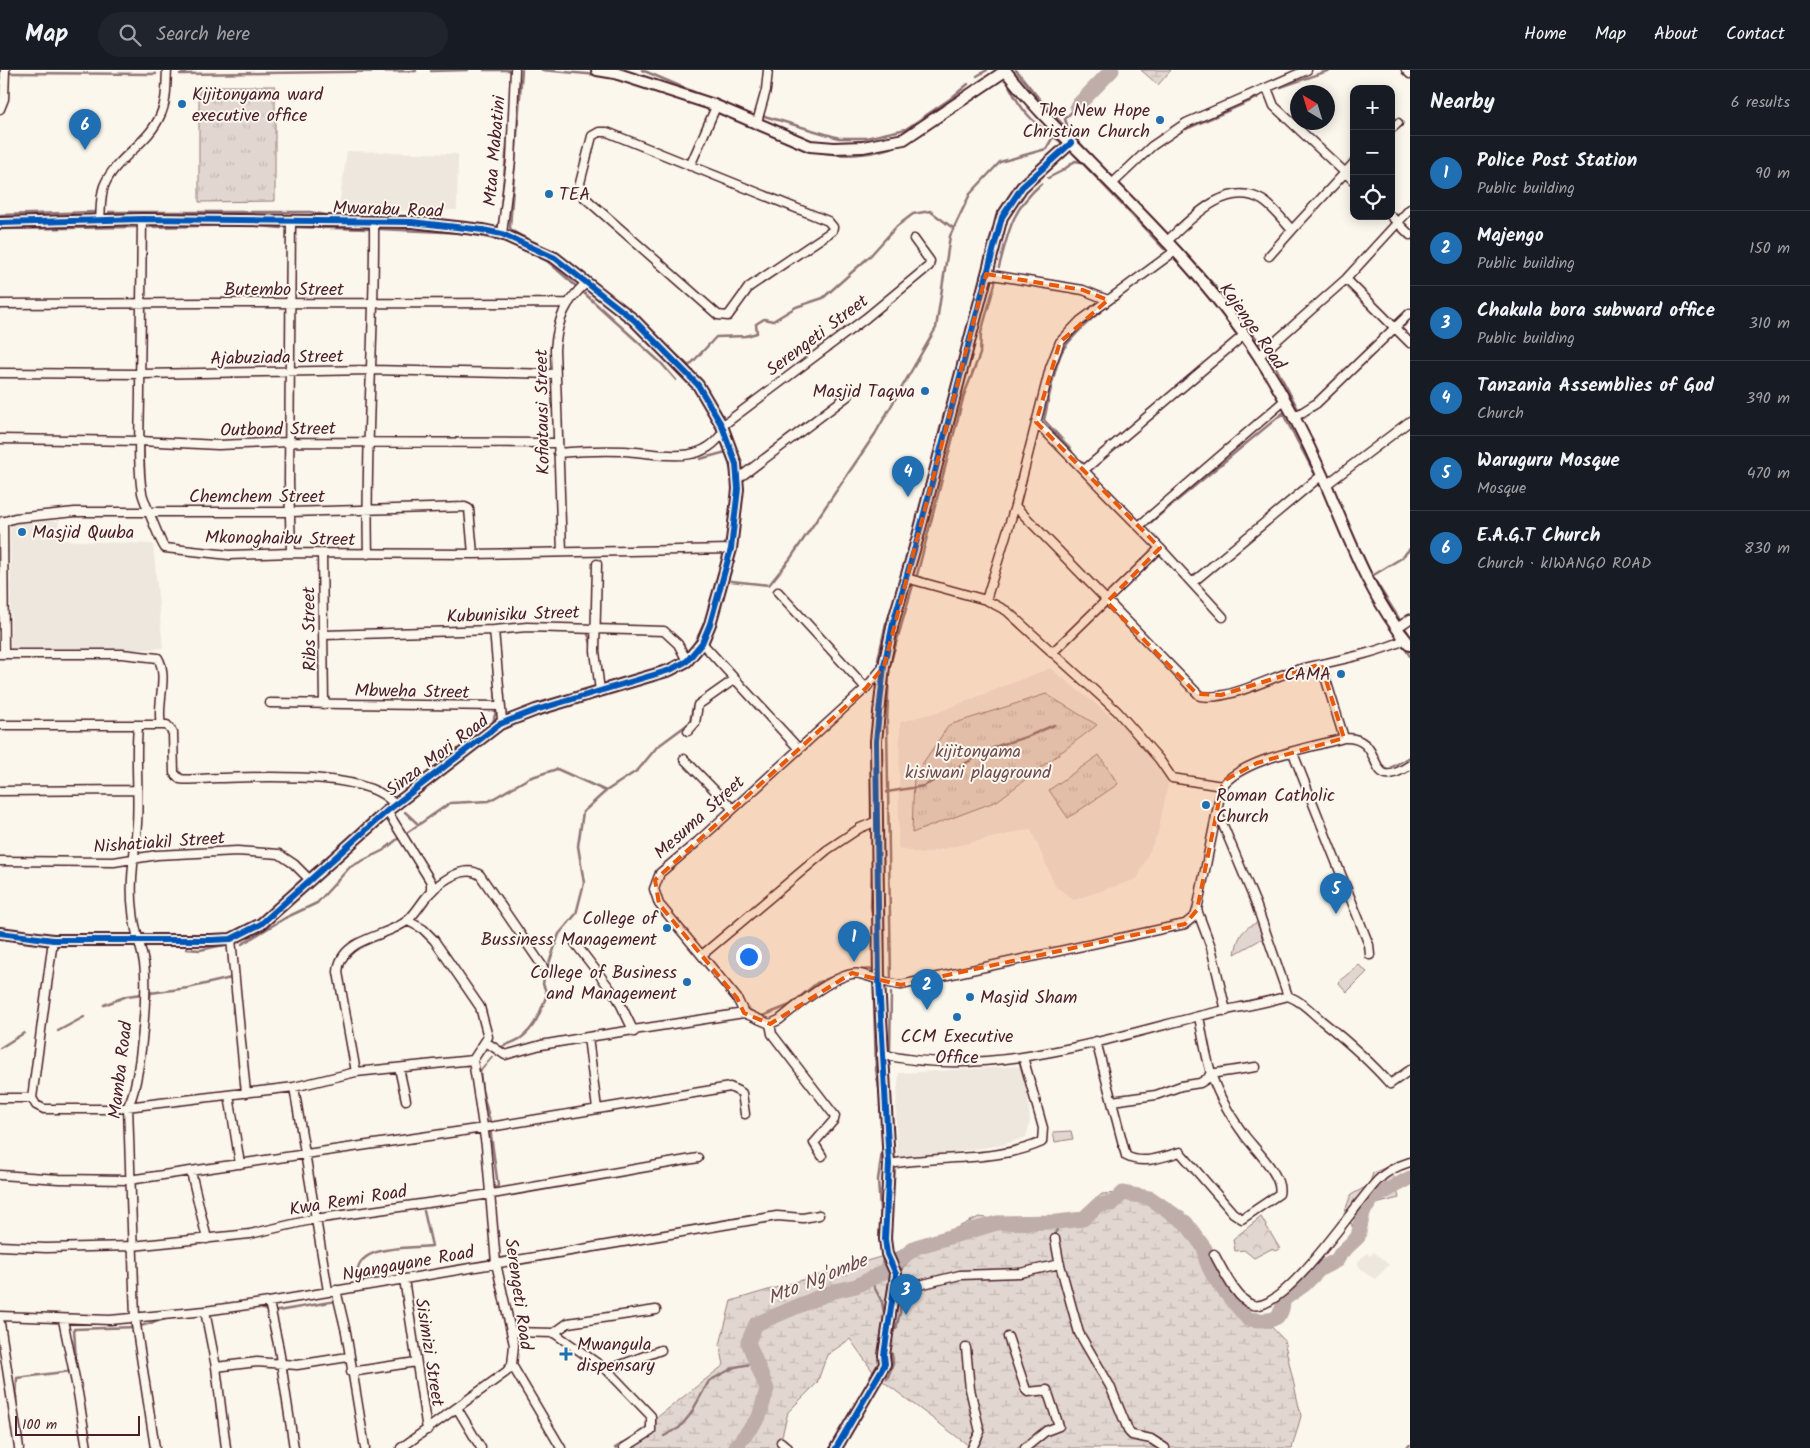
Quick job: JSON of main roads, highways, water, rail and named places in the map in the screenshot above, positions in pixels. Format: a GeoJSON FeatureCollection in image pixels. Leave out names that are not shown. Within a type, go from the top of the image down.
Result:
{"type":"FeatureCollection","features":[{"type":"Feature","properties":{"kind":"waterway"},"geometry":{"type":"LineString","coordinates":[[431,71],[468,70]]}},
{"type":"Feature","properties":{"kind":"waterway"},"geometry":{"type":"LineString","coordinates":[[484,70],[512,70]]}},
{"type":"Feature","properties":{"kind":"waterway"},"geometry":{"type":"LineString","coordinates":[[522,70],[510,227],[511,230],[532,242]]}},
{"type":"Feature","properties":{"kind":"waterway"},"geometry":{"type":"LineString","coordinates":[[542,70],[598,75]]}},
{"type":"Feature","properties":{"kind":"waterway"},"geometry":{"type":"LineString","coordinates":[[642,70],[708,98]]}},
{"type":"Feature","properties":{"kind":"waterway"},"geometry":{"type":"LineString","coordinates":[[977,76],[987,70]]}},
{"type":"Feature","properties":{"kind":"waterway"},"geometry":{"type":"LineString","coordinates":[[1016,70],[1069,131],[1065,119],[1077,106]]}},
{"type":"Feature","properties":{"kind":"waterway"},"geometry":{"type":"LineString","coordinates":[[1077,106],[1112,70]]}},
{"type":"Feature","properties":{"kind":"waterway"},"geometry":{"type":"LineString","coordinates":[[1281,87],[1330,70]]}},
{"type":"Feature","properties":{"kind":"waterway"},"geometry":{"type":"LineString","coordinates":[[180,74],[416,71]]}},
{"type":"Feature","properties":{"kind":"waterway"},"geometry":{"type":"LineString","coordinates":[[9,73],[156,74]]}},
{"type":"Feature","properties":{"kind":"waterway"},"geometry":{"type":"LineString","coordinates":[[604,76],[627,82]]}},
{"type":"Feature","properties":{"kind":"waterway"},"geometry":{"type":"LineString","coordinates":[[1005,76],[1022,108],[1036,123],[1065,145]]}},
{"type":"Feature","properties":{"kind":"waterway"},"geometry":{"type":"LineString","coordinates":[[761,115],[839,138],[866,138],[906,129],[950,99],[968,84]]}},
{"type":"Feature","properties":{"kind":"waterway"},"geometry":{"type":"LineString","coordinates":[[1186,129],[1257,98]]}},
{"type":"Feature","properties":{"kind":"waterway"},"geometry":{"type":"LineString","coordinates":[[816,151],[847,155],[879,151],[909,141],[935,124]]}},
{"type":"Feature","properties":{"kind":"waterway"},"geometry":{"type":"LineString","coordinates":[[1069,131],[1098,163]]}},
{"type":"Feature","properties":{"kind":"waterway"},"geometry":{"type":"LineString","coordinates":[[501,210],[508,133]]}},
{"type":"Feature","properties":{"kind":"waterway"},"geometry":{"type":"LineString","coordinates":[[731,581],[769,585],[790,559],[875,434],[936,328],[950,236],[970,194],[1000,162],[1046,149],[1053,137]]}},
{"type":"Feature","properties":{"kind":"waterway"},"geometry":{"type":"LineString","coordinates":[[1070,150],[1164,249]]}},
{"type":"Feature","properties":{"kind":"waterway"},"geometry":{"type":"LineString","coordinates":[[1048,178],[1062,171],[1075,161],[1081,162]]}},
{"type":"Feature","properties":{"kind":"waterway"},"geometry":{"type":"LineString","coordinates":[[999,267],[1012,222],[1017,212],[1041,184]]}},
{"type":"Feature","properties":{"kind":"waterway"},"geometry":{"type":"LineString","coordinates":[[672,351],[689,366],[716,337],[746,336],[757,333],[756,324],[764,319],[773,321],[796,307],[823,298],[870,256],[897,226],[913,214],[930,211],[953,228]]}},
{"type":"Feature","properties":{"kind":"waterway"},"geometry":{"type":"LineString","coordinates":[[0,215],[95,212]]}},
{"type":"Feature","properties":{"kind":"waterway"},"geometry":{"type":"LineString","coordinates":[[109,212],[310,212],[336,217]]}},
{"type":"Feature","properties":{"kind":"waterway"},"geometry":{"type":"LineString","coordinates":[[497,229],[500,218]]}},
{"type":"Feature","properties":{"kind":"waterway"},"geometry":{"type":"LineString","coordinates":[[1152,218],[1169,236]]}},
{"type":"Feature","properties":{"kind":"waterway"},"geometry":{"type":"LineString","coordinates":[[149,227],[251,225],[281,228]]}},
{"type":"Feature","properties":{"kind":"waterway"},"geometry":{"type":"LineString","coordinates":[[0,229],[136,227]]}},
{"type":"Feature","properties":{"kind":"waterway"},"geometry":{"type":"LineString","coordinates":[[294,227],[368,229]]}},
{"type":"Feature","properties":{"kind":"waterway"},"geometry":{"type":"LineString","coordinates":[[379,229],[465,233],[509,242]]}},
{"type":"Feature","properties":{"kind":"waterway"},"geometry":{"type":"LineString","coordinates":[[1176,243],[1214,285],[1265,349]]}},
{"type":"Feature","properties":{"kind":"waterway"},"geometry":{"type":"LineString","coordinates":[[545,259],[578,288]]}},
{"type":"Feature","properties":{"kind":"waterway"},"geometry":{"type":"LineString","coordinates":[[917,575],[964,395],[980,354],[981,333],[997,276]]}},
{"type":"Feature","properties":{"kind":"waterway"},"geometry":{"type":"LineString","coordinates":[[584,293],[661,363],[676,380]]}},
{"type":"Feature","properties":{"kind":"waterway"},"geometry":{"type":"LineString","coordinates":[[1074,456],[1070,448],[1044,420],[1058,362],[1064,348],[1077,333],[1124,293]]}},
{"type":"Feature","properties":{"kind":"waterway"},"geometry":{"type":"LineString","coordinates":[[1404,326],[1410,318]]}},
{"type":"Feature","properties":{"kind":"waterway"},"geometry":{"type":"LineString","coordinates":[[1346,380],[1379,348]]}},
{"type":"Feature","properties":{"kind":"waterway"},"geometry":{"type":"LineString","coordinates":[[1271,358],[1298,409]]}},
{"type":"Feature","properties":{"kind":"waterway"},"geometry":{"type":"LineString","coordinates":[[1304,418],[1316,408]]}},
{"type":"Feature","properties":{"kind":"waterway"},"geometry":{"type":"LineString","coordinates":[[1144,528],[1283,413]]}},
{"type":"Feature","properties":{"kind":"waterway"},"geometry":{"type":"LineString","coordinates":[[1283,414],[1317,478]]}},
{"type":"Feature","properties":{"kind":"waterway"},"geometry":{"type":"LineString","coordinates":[[1303,422],[1335,494]]}},
{"type":"Feature","properties":{"kind":"waterway"},"geometry":{"type":"LineString","coordinates":[[700,459],[726,452],[733,478]]}},
{"type":"Feature","properties":{"kind":"waterway"},"geometry":{"type":"LineString","coordinates":[[1348,524],[1372,576],[1400,559],[1410,549]]}},
{"type":"Feature","properties":{"kind":"waterway"},"geometry":{"type":"LineString","coordinates":[[725,545],[727,538]]}},
{"type":"Feature","properties":{"kind":"waterway"},"geometry":{"type":"LineString","coordinates":[[1372,576],[1410,636]]}},
{"type":"Feature","properties":{"kind":"waterway"},"geometry":{"type":"LineString","coordinates":[[891,981],[887,724],[889,668],[913,585]]}},
{"type":"Feature","properties":{"kind":"waterway"},"geometry":{"type":"LineString","coordinates":[[1386,620],[1410,656]]}},
{"type":"Feature","properties":{"kind":"waterway"},"geometry":{"type":"LineString","coordinates":[[878,660],[886,623]]}},
{"type":"Feature","properties":{"kind":"waterway"},"geometry":{"type":"LineString","coordinates":[[693,646],[702,629]]}},
{"type":"Feature","properties":{"kind":"waterway"},"geometry":{"type":"LineString","coordinates":[[587,631],[592,647]]}},
{"type":"Feature","properties":{"kind":"waterway"},"geometry":{"type":"LineString","coordinates":[[873,727],[877,682]]}},
{"type":"Feature","properties":{"kind":"waterway"},"geometry":{"type":"LineString","coordinates":[[495,686],[496,703]]}},
{"type":"Feature","properties":{"kind":"waterway"},"geometry":{"type":"LineString","coordinates":[[405,834],[450,803],[489,801],[529,778],[557,769],[606,791],[638,770],[657,747],[690,722],[695,705]]}},
{"type":"Feature","properties":{"kind":"waterway"},"geometry":{"type":"LineString","coordinates":[[489,726],[493,723],[496,710]]}},
{"type":"Feature","properties":{"kind":"waterway"},"geometry":{"type":"LineString","coordinates":[[887,792],[924,786],[997,746],[1029,736],[1054,725]]}},
{"type":"Feature","properties":{"kind":"waterway"},"geometry":{"type":"LineString","coordinates":[[1392,767],[1410,757]]}},
{"type":"Feature","properties":{"kind":"waterway"},"geometry":{"type":"LineString","coordinates":[[500,1048],[526,1034],[531,1029],[540,1012],[547,994],[543,984],[544,978],[559,934],[576,914],[584,883],[578,846],[583,812],[606,791]]}},
{"type":"Feature","properties":{"kind":"waterway"},"geometry":{"type":"LineString","coordinates":[[384,792],[394,798]]}},
{"type":"Feature","properties":{"kind":"waterway"},"geometry":{"type":"LineString","coordinates":[[405,812],[419,825]]}},
{"type":"Feature","properties":{"kind":"waterway"},"geometry":{"type":"LineString","coordinates":[[242,944],[285,918],[317,903],[350,867],[384,850],[400,837]]}},
{"type":"Feature","properties":{"kind":"waterway"},"geometry":{"type":"LineString","coordinates":[[873,849],[871,906],[874,928]]}},
{"type":"Feature","properties":{"kind":"waterway"},"geometry":{"type":"LineString","coordinates":[[186,949],[200,950],[228,944],[228,948]]}},
{"type":"Feature","properties":{"kind":"waterway"},"geometry":{"type":"LineString","coordinates":[[860,970],[876,969]]}},
{"type":"Feature","properties":{"kind":"waterway"},"geometry":{"type":"LineString","coordinates":[[743,1005],[760,1017],[790,1005],[817,983],[833,977]]}},
{"type":"Feature","properties":{"kind":"waterway"},"geometry":{"type":"LineString","coordinates":[[104,1005],[127,996],[188,988],[231,978],[232,980]]}},
{"type":"Feature","properties":{"kind":"waterway"},"geometry":{"type":"LineString","coordinates":[[148,1008],[151,992]]}},
{"type":"Feature","properties":{"kind":"waterway"},"geometry":{"type":"LineString","coordinates":[[890,1053],[891,993]]}},
{"type":"Feature","properties":{"kind":"waterway"},"geometry":{"type":"LineString","coordinates":[[233,995],[233,1013]]}},
{"type":"Feature","properties":{"kind":"waterway"},"geometry":{"type":"LineString","coordinates":[[874,999],[876,1069]]}},
{"type":"Feature","properties":{"kind":"waterway"},"geometry":{"type":"LineString","coordinates":[[58,1031],[84,1017]]}},
{"type":"Feature","properties":{"kind":"waterway"},"geometry":{"type":"LineString","coordinates":[[0,1048],[24,1033]]}},
{"type":"Feature","properties":{"kind":"waterway"},"geometry":{"type":"LineString","coordinates":[[490,1121],[482,1090],[480,1071],[492,1057]]}},
{"type":"Feature","properties":{"kind":"waterway"},"geometry":{"type":"LineString","coordinates":[[876,1070],[881,1100]]}},
{"type":"Feature","properties":{"kind":"waterway"},"geometry":{"type":"LineString","coordinates":[[889,1070],[892,1132]]}},
{"type":"Feature","properties":{"kind":"waterway"},"geometry":{"type":"LineString","coordinates":[[490,1128],[498,1186],[492,1190]]}},
{"type":"Feature","properties":{"kind":"waterway"},"geometry":{"type":"LineString","coordinates":[[881,1224],[878,1180],[883,1145]]}},
{"type":"Feature","properties":{"kind":"waterway","name":"Mto Ng'ombe"},"geometry":{"type":"LineString","coordinates":[[735,1448],[759,1417],[767,1389],[748,1342],[756,1324],[831,1292],[856,1286],[884,1272],[916,1247],[997,1223],[1057,1222],[1083,1219],[1098,1205],[1112,1204],[1123,1193],[1150,1198],[1186,1223],[1205,1249],[1205,1257],[1214,1276],[1248,1319],[1267,1320],[1277,1317],[1282,1308],[1283,1300],[1304,1285],[1320,1269],[1337,1260],[1341,1253],[1358,1237],[1363,1212],[1373,1198],[1410,1178]]}},
{"type":"Feature","properties":{"kind":"waterway"},"geometry":{"type":"LineString","coordinates":[[360,1286],[357,1272],[361,1262],[369,1255],[380,1251],[432,1246],[424,1211]]}},
{"type":"Feature","properties":{"kind":"waterway"},"geometry":{"type":"LineString","coordinates":[[1054,1237],[1057,1229],[1066,1220]]}},
{"type":"Feature","properties":{"kind":"waterway"},"geometry":{"type":"LineString","coordinates":[[881,1246],[884,1272]]}},
{"type":"Feature","properties":{"kind":"waterway"},"geometry":{"type":"LineString","coordinates":[[901,1279],[902,1267],[908,1261]]}},
{"type":"Feature","properties":{"kind":"waterway"},"geometry":{"type":"LineString","coordinates":[[870,1279],[882,1302],[885,1318]]}},
{"type":"Feature","properties":{"kind":"waterway"},"geometry":{"type":"LineString","coordinates":[[896,1329],[900,1313],[901,1296]]}},
{"type":"Feature","properties":{"kind":"waterway"},"geometry":{"type":"LineString","coordinates":[[256,1307],[272,1312],[336,1301]]}},
{"type":"Feature","properties":{"kind":"waterway"},"geometry":{"type":"LineString","coordinates":[[73,1363],[76,1360],[74,1329],[137,1327],[169,1318]]}},
{"type":"Feature","properties":{"kind":"waterway"},"geometry":{"type":"LineString","coordinates":[[887,1379],[893,1364],[892,1354]]}},
{"type":"Feature","properties":{"kind":"waterway"},"geometry":{"type":"LineString","coordinates":[[664,1436],[679,1428],[690,1415],[709,1381],[735,1367],[756,1363]]}},
{"type":"Feature","properties":{"kind":"waterway"},"geometry":{"type":"LineString","coordinates":[[16,1406],[17,1378],[71,1371]]}},
{"type":"Feature","properties":{"kind":"waterway"},"geometry":{"type":"LineString","coordinates":[[842,1448],[852,1430],[851,1427]]}},
{"type":"Feature","properties":{"kind":"waterway"},"geometry":{"type":"LineString","coordinates":[[615,1448],[637,1435]]}},
{"type":"Feature","properties":{"kind":"waterway"},"geometry":{"type":"LineString","coordinates":[[1406,1448],[1410,1445]]}},
{"type":"Feature","properties":{"kind":"place","name":"Kijitonyama ward executive office"},"geometry":{"type":"Point","coordinates":[182,104]}},
{"type":"Feature","properties":{"kind":"place","name":"The New Hope Christian Church"},"geometry":{"type":"Point","coordinates":[1160,120]}},
{"type":"Feature","properties":{"kind":"place","name":"E.A.G.T Church"},"geometry":{"type":"Point","coordinates":[85,150]}},
{"type":"Feature","properties":{"kind":"place","name":"TEA"},"geometry":{"type":"Point","coordinates":[549,194]}},
{"type":"Feature","properties":{"kind":"place","name":"Masjid Taqwa"},"geometry":{"type":"Point","coordinates":[925,391]}},
{"type":"Feature","properties":{"kind":"place","name":"Tanzania Assemblies of God"},"geometry":{"type":"Point","coordinates":[908,497]}},
{"type":"Feature","properties":{"kind":"place","name":"Masjid Quuba"},"geometry":{"type":"Point","coordinates":[22,532]}},
{"type":"Feature","properties":{"kind":"place","name":"CAMA"},"geometry":{"type":"Point","coordinates":[1341,674]}},
{"type":"Feature","properties":{"kind":"place","name":"Roman Catholic Church"},"geometry":{"type":"Point","coordinates":[1206,805]}},
{"type":"Feature","properties":{"kind":"place","name":"Waruguru Mosque"},"geometry":{"type":"Point","coordinates":[1336,914]}},
{"type":"Feature","properties":{"kind":"place","name":"College of Bussiness Management"},"geometry":{"type":"Point","coordinates":[667,928]}},
{"type":"Feature","properties":{"kind":"place","name":"Police Post Station"},"geometry":{"type":"Point","coordinates":[854,962]}},
{"type":"Feature","properties":{"kind":"place","name":"College of Business and Management"},"geometry":{"type":"Point","coordinates":[687,982]}},
{"type":"Feature","properties":{"kind":"place","name":"Masjid Sham"},"geometry":{"type":"Point","coordinates":[970,997]}},
{"type":"Feature","properties":{"kind":"place","name":"Majengo"},"geometry":{"type":"Point","coordinates":[927,1010]}},
{"type":"Feature","properties":{"kind":"place","name":"CCM Executive Office"},"geometry":{"type":"Point","coordinates":[957,1017]}},
{"type":"Feature","properties":{"kind":"place","name":"Chakula bora subward office"},"geometry":{"type":"Point","coordinates":[906,1315]}},
{"type":"Feature","properties":{"kind":"place","name":"Mwangula dispensary"},"geometry":{"type":"Point","coordinates":[566,1354]}},
{"type":"Feature","properties":{"kind":"park label","name":"kijitonyama kisiwani playground"},"geometry":{"type":"Point","coordinates":[978,761]}}]}
